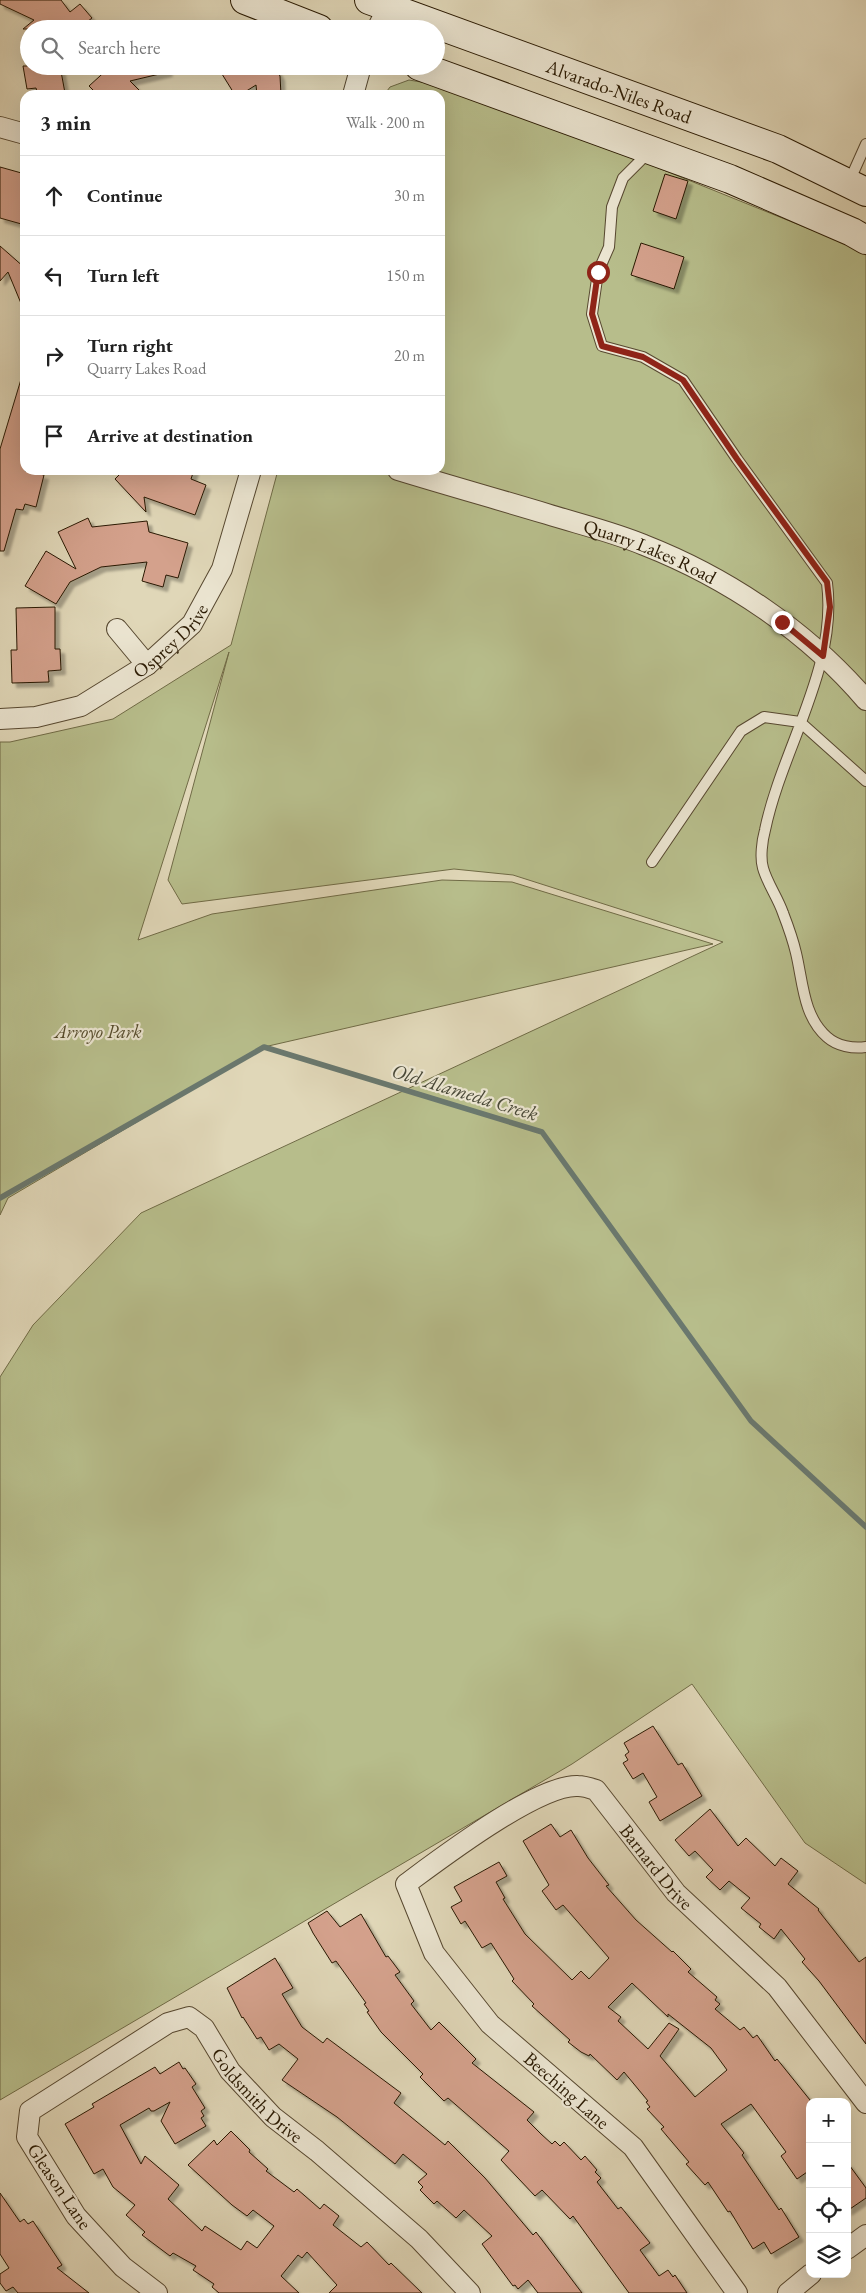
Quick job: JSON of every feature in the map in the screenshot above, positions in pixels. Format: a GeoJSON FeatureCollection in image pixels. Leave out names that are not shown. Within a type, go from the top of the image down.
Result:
{"type":"FeatureCollection","features":[{"type":"Feature","properties":{"kind":"main road"},"geometry":{"type":"LineString","coordinates":[[245,0],[296,20]]}},
{"type":"Feature","properties":{"kind":"main road","name":"Alvarado-Niles Road"},"geometry":{"type":"LineString","coordinates":[[379,7],[416,20]]}},
{"type":"Feature","properties":{"kind":"main road","name":"Alvarado-Niles Road"},"geometry":{"type":"LineString","coordinates":[[445,30],[778,149],[857,187]]}},
{"type":"Feature","properties":{"kind":"main road"},"geometry":{"type":"LineString","coordinates":[[444,75],[738,182],[852,232],[866,240]]}},
{"type":"Feature","properties":{"kind":"street"},"geometry":{"type":"LineString","coordinates":[[371,20],[379,7]]}},
{"type":"Feature","properties":{"kind":"street"},"geometry":{"type":"LineString","coordinates":[[354,90],[359,75]]}},
{"type":"Feature","properties":{"kind":"street"},"geometry":{"type":"LineString","coordinates":[[0,127],[20,133]]}},
{"type":"Feature","properties":{"kind":"street","name":"Osprey Drive"},"geometry":{"type":"LineString","coordinates":[[0,719],[36,717],[81,706],[147,665],[192,624],[222,570],[250,475]]}},
{"type":"Feature","properties":{"kind":"street","name":"Quarry Lakes Road"},"geometry":{"type":"LineString","coordinates":[[415,475],[598,529],[644,545],[692,566],[740,593],[782,622],[823,656],[866,700]]}},
{"type":"Feature","properties":{"kind":"street"},"geometry":{"type":"LineString","coordinates":[[117,629],[147,665]]}},
{"type":"Feature","properties":{"kind":"street","name":"Barnard Drive"},"geometry":{"type":"LineString","coordinates":[[406,1884],[493,1822],[550,1792],[576,1786],[596,1790],[676,1893],[777,1987],[866,2103]]}},
{"type":"Feature","properties":{"kind":"street","name":"Beeching Lane"},"geometry":{"type":"LineString","coordinates":[[406,1884],[434,1953],[490,2024],[633,2147],[737,2293]]}},
{"type":"Feature","properties":{"kind":"street","name":"Goldsmith Drive"},"geometry":{"type":"LineString","coordinates":[[30,2111],[168,2023],[189,2017],[204,2028],[230,2071],[273,2117],[317,2151],[419,2239],[470,2293]]}},
{"type":"Feature","properties":{"kind":"street","name":"Gleason Lane"},"geometry":{"type":"LineString","coordinates":[[30,2111],[26,2138],[76,2216],[123,2267],[157,2293]]}},
{"type":"Feature","properties":{"kind":"street"},"geometry":{"type":"LineString","coordinates":[[851,2246],[866,2236]]}},
{"type":"Feature","properties":{"kind":"street"},"geometry":{"type":"LineString","coordinates":[[788,2293],[806,2278]]}},
{"type":"Feature","properties":{"kind":"lane"},"geometry":{"type":"LineString","coordinates":[[857,187],[866,144]]}},
{"type":"Feature","properties":{"kind":"lane"},"geometry":{"type":"LineString","coordinates":[[650,150],[623,178],[612,207],[609,247],[598,272],[592,314],[602,346],[643,357],[683,380],[737,459],[827,582],[830,607],[823,656],[764,831],[763,868],[777,896],[796,951],[806,1004],[816,1022],[827,1038],[840,1045],[856,1048],[866,1047]]}},
{"type":"Feature","properties":{"kind":"lane"},"geometry":{"type":"LineString","coordinates":[[652,862],[716,771],[741,731],[764,717],[800,722],[866,782]]}},
{"type":"Feature","properties":{"kind":"green space","name":"Arroyo Park"},"geometry":{"type":"Polygon","coordinates":[[[409,80],[433,84],[599,144],[849,245],[866,255],[866,1884],[805,1843],[692,1684],[572,1764],[0,2100],[0,1377],[33,1325],[141,1213],[723,942],[513,875],[454,869],[182,904],[168,880],[229,652],[138,940],[212,914],[442,880],[512,882],[713,944],[264,1047],[8,1198],[0,1215],[0,742],[10,742],[113,719],[231,645],[277,475],[445,475],[445,90],[388,90],[390,87],[409,80]]]}},
{"type":"Feature","properties":{"kind":"building"},"geometry":{"type":"Polygon","coordinates":[[[0,0],[61,0],[70,12],[80,4],[92,18],[89,20],[34,20],[0,4],[0,0]]]}},
{"type":"Feature","properties":{"kind":"building"},"geometry":{"type":"Polygon","coordinates":[[[25,75],[62,75],[64,90],[37,90],[36,88],[27,89],[25,75]]]}},
{"type":"Feature","properties":{"kind":"building"},"geometry":{"type":"Polygon","coordinates":[[[101,75],[155,75],[130,81],[139,90],[93,90],[89,86],[101,75]]]}},
{"type":"Feature","properties":{"kind":"building"},"geometry":{"type":"Polygon","coordinates":[[[223,75],[280,76],[281,90],[256,90],[256,85],[248,90],[232,90],[223,75]]]}},
{"type":"Feature","properties":{"kind":"building"},"geometry":{"type":"Polygon","coordinates":[[[0,167],[20,173],[20,224],[0,218],[0,167]]]}},
{"type":"Feature","properties":{"kind":"building"},"geometry":{"type":"Polygon","coordinates":[[[665,174],[688,181],[676,219],[653,211],[665,174]]]}},
{"type":"Feature","properties":{"kind":"building"},"geometry":{"type":"Polygon","coordinates":[[[641,243],[684,257],[674,289],[631,275],[641,243]]]}},
{"type":"Feature","properties":{"kind":"building"},"geometry":{"type":"Polygon","coordinates":[[[0,246],[20,264],[20,301],[8,272],[0,281],[0,246]]]}},
{"type":"Feature","properties":{"kind":"building"},"geometry":{"type":"Polygon","coordinates":[[[20,383],[20,475],[44,475],[36,507],[25,504],[23,510],[16,509],[4,551],[0,551],[0,449],[20,383]]]}},
{"type":"Feature","properties":{"kind":"building"},"geometry":{"type":"Polygon","coordinates":[[[119,475],[192,475],[191,479],[206,485],[195,515],[144,497],[146,512],[115,479],[119,475]]]}},
{"type":"Feature","properties":{"kind":"building"},"geometry":{"type":"Polygon","coordinates":[[[88,518],[92,527],[147,521],[149,532],[188,543],[178,578],[166,575],[163,587],[142,581],[147,562],[101,567],[70,582],[56,604],[25,586],[46,551],[76,569],[58,532],[88,518]]]}},
{"type":"Feature","properties":{"kind":"building"},"geometry":{"type":"Polygon","coordinates":[[[55,607],[55,649],[60,649],[61,670],[48,671],[49,682],[12,683],[11,650],[17,650],[16,608],[55,607]]]}},
{"type":"Feature","properties":{"kind":"building"},"geometry":{"type":"Polygon","coordinates":[[[653,1726],[678,1765],[682,1763],[702,1796],[660,1821],[649,1802],[657,1797],[643,1773],[633,1779],[623,1763],[628,1760],[625,1755],[629,1752],[624,1743],[653,1726]]]}},
{"type":"Feature","properties":{"kind":"building"},"geometry":{"type":"Polygon","coordinates":[[[710,1809],[738,1846],[746,1838],[775,1866],[781,1858],[798,1871],[788,1884],[819,1909],[859,1962],[866,1957],[866,2044],[819,1981],[802,1962],[805,1959],[781,1929],[774,1939],[759,1927],[761,1924],[741,1908],[750,1898],[729,1881],[720,1890],[706,1877],[713,1870],[695,1851],[689,1856],[675,1840],[710,1809]]]}},
{"type":"Feature","properties":{"kind":"building"},"geometry":{"type":"Polygon","coordinates":[[[551,1824],[560,1837],[571,1830],[588,1858],[609,1885],[606,1886],[636,1920],[673,1951],[691,1969],[688,1972],[717,1997],[715,2000],[720,2004],[715,2009],[740,2030],[744,2027],[753,2038],[757,2035],[775,2061],[777,2059],[808,2098],[806,2098],[806,2173],[797,2179],[781,2156],[786,2152],[751,2104],[721,2124],[744,2153],[742,2155],[779,2210],[781,2208],[799,2237],[771,2254],[764,2242],[753,2249],[730,2211],[728,2212],[708,2182],[705,2185],[686,2164],[689,2162],[661,2129],[664,2127],[647,2109],[650,2107],[646,2102],[648,2101],[624,2072],[617,2080],[590,2054],[589,2056],[581,2052],[568,2042],[570,2040],[532,2006],[534,2004],[512,1981],[514,1979],[491,1943],[482,1948],[465,1921],[461,1924],[451,1907],[462,1901],[454,1887],[499,1862],[507,1876],[496,1882],[505,1898],[503,1899],[525,1934],[572,1980],[581,1971],[589,1979],[609,1958],[563,1905],[556,1910],[542,1891],[549,1885],[523,1841],[551,1824]],[[632,1983],[608,2007],[621,2017],[618,2021],[648,2049],[669,2023],[679,2029],[660,2056],[695,2097],[727,2070],[711,2048],[668,2014],[668,2017],[632,1983]]]}},
{"type":"Feature","properties":{"kind":"building"},"geometry":{"type":"Polygon","coordinates":[[[327,1911],[340,1927],[361,1914],[386,1957],[388,1956],[400,1972],[395,1975],[414,2001],[411,2004],[431,2030],[439,2022],[476,2059],[472,2063],[534,2112],[527,2120],[552,2144],[555,2141],[560,2146],[564,2142],[581,2160],[585,2156],[601,2178],[597,2182],[618,2209],[621,2207],[650,2243],[640,2250],[659,2276],[668,2270],[673,2277],[675,2275],[687,2293],[629,2293],[573,2216],[570,2219],[542,2190],[535,2196],[501,2160],[509,2151],[448,2098],[444,2101],[420,2077],[423,2074],[381,2032],[367,2012],[369,2011],[364,2004],[366,2003],[336,1961],[332,1963],[313,1933],[308,1923],[327,1911]]]}},
{"type":"Feature","properties":{"kind":"building"},"geometry":{"type":"Polygon","coordinates":[[[275,1958],[293,1988],[282,1994],[302,2027],[323,2043],[327,2038],[401,2093],[394,2103],[445,2145],[448,2141],[485,2178],[533,2235],[536,2232],[582,2293],[538,2293],[528,2280],[518,2289],[515,2285],[513,2286],[482,2244],[492,2236],[464,2210],[456,2218],[437,2201],[434,2204],[420,2190],[423,2187],[418,2182],[427,2174],[403,2154],[395,2164],[337,2117],[282,2080],[298,2059],[279,2044],[269,2050],[261,2037],[257,2039],[242,2018],[227,1988],[275,1958]]]}},
{"type":"Feature","properties":{"kind":"building"},"geometry":{"type":"Polygon","coordinates":[[[179,2062],[196,2084],[192,2087],[205,2108],[201,2111],[204,2116],[201,2118],[206,2126],[175,2144],[161,2121],[170,2102],[154,2111],[151,2111],[149,2108],[120,2125],[141,2164],[145,2156],[179,2185],[168,2199],[202,2231],[205,2226],[241,2250],[247,2241],[257,2248],[274,2226],[253,2210],[247,2216],[188,2165],[214,2140],[217,2145],[231,2131],[250,2150],[249,2152],[268,2169],[266,2171],[294,2192],[297,2189],[320,2209],[324,2204],[339,2216],[333,2225],[361,2247],[367,2242],[389,2265],[391,2263],[422,2293],[329,2293],[337,2285],[307,2252],[302,2258],[298,2255],[281,2276],[299,2293],[219,2293],[212,2287],[214,2284],[193,2270],[196,2266],[173,2253],[170,2256],[142,2235],[145,2232],[126,2215],[135,2205],[113,2187],[103,2169],[94,2174],[65,2124],[94,2107],[92,2104],[155,2067],[160,2074],[179,2062]]]}},
{"type":"Feature","properties":{"kind":"building"},"geometry":{"type":"Polygon","coordinates":[[[851,2167],[866,2188],[866,2198],[851,2208],[851,2167]]]}},
{"type":"Feature","properties":{"kind":"building"},"geometry":{"type":"Polygon","coordinates":[[[0,2193],[20,2222],[24,2219],[28,2224],[33,2221],[62,2265],[57,2268],[89,2293],[18,2293],[13,2287],[6,2291],[0,2283],[0,2274],[9,2268],[0,2254],[0,2193]]]}},
{"type":"Feature","properties":{"kind":"waterway","name":"Old Alameda Creek"},"geometry":{"type":"LineString","coordinates":[[0,1198],[264,1047],[542,1132],[751,1421],[866,1527]]}},
{"type":"Feature","properties":{"kind":"route"},"geometry":{"type":"LineString","coordinates":[[598,272],[592,314],[602,346],[643,357],[683,380],[737,459],[827,582],[830,607],[823,656],[782,622]]}}]}
